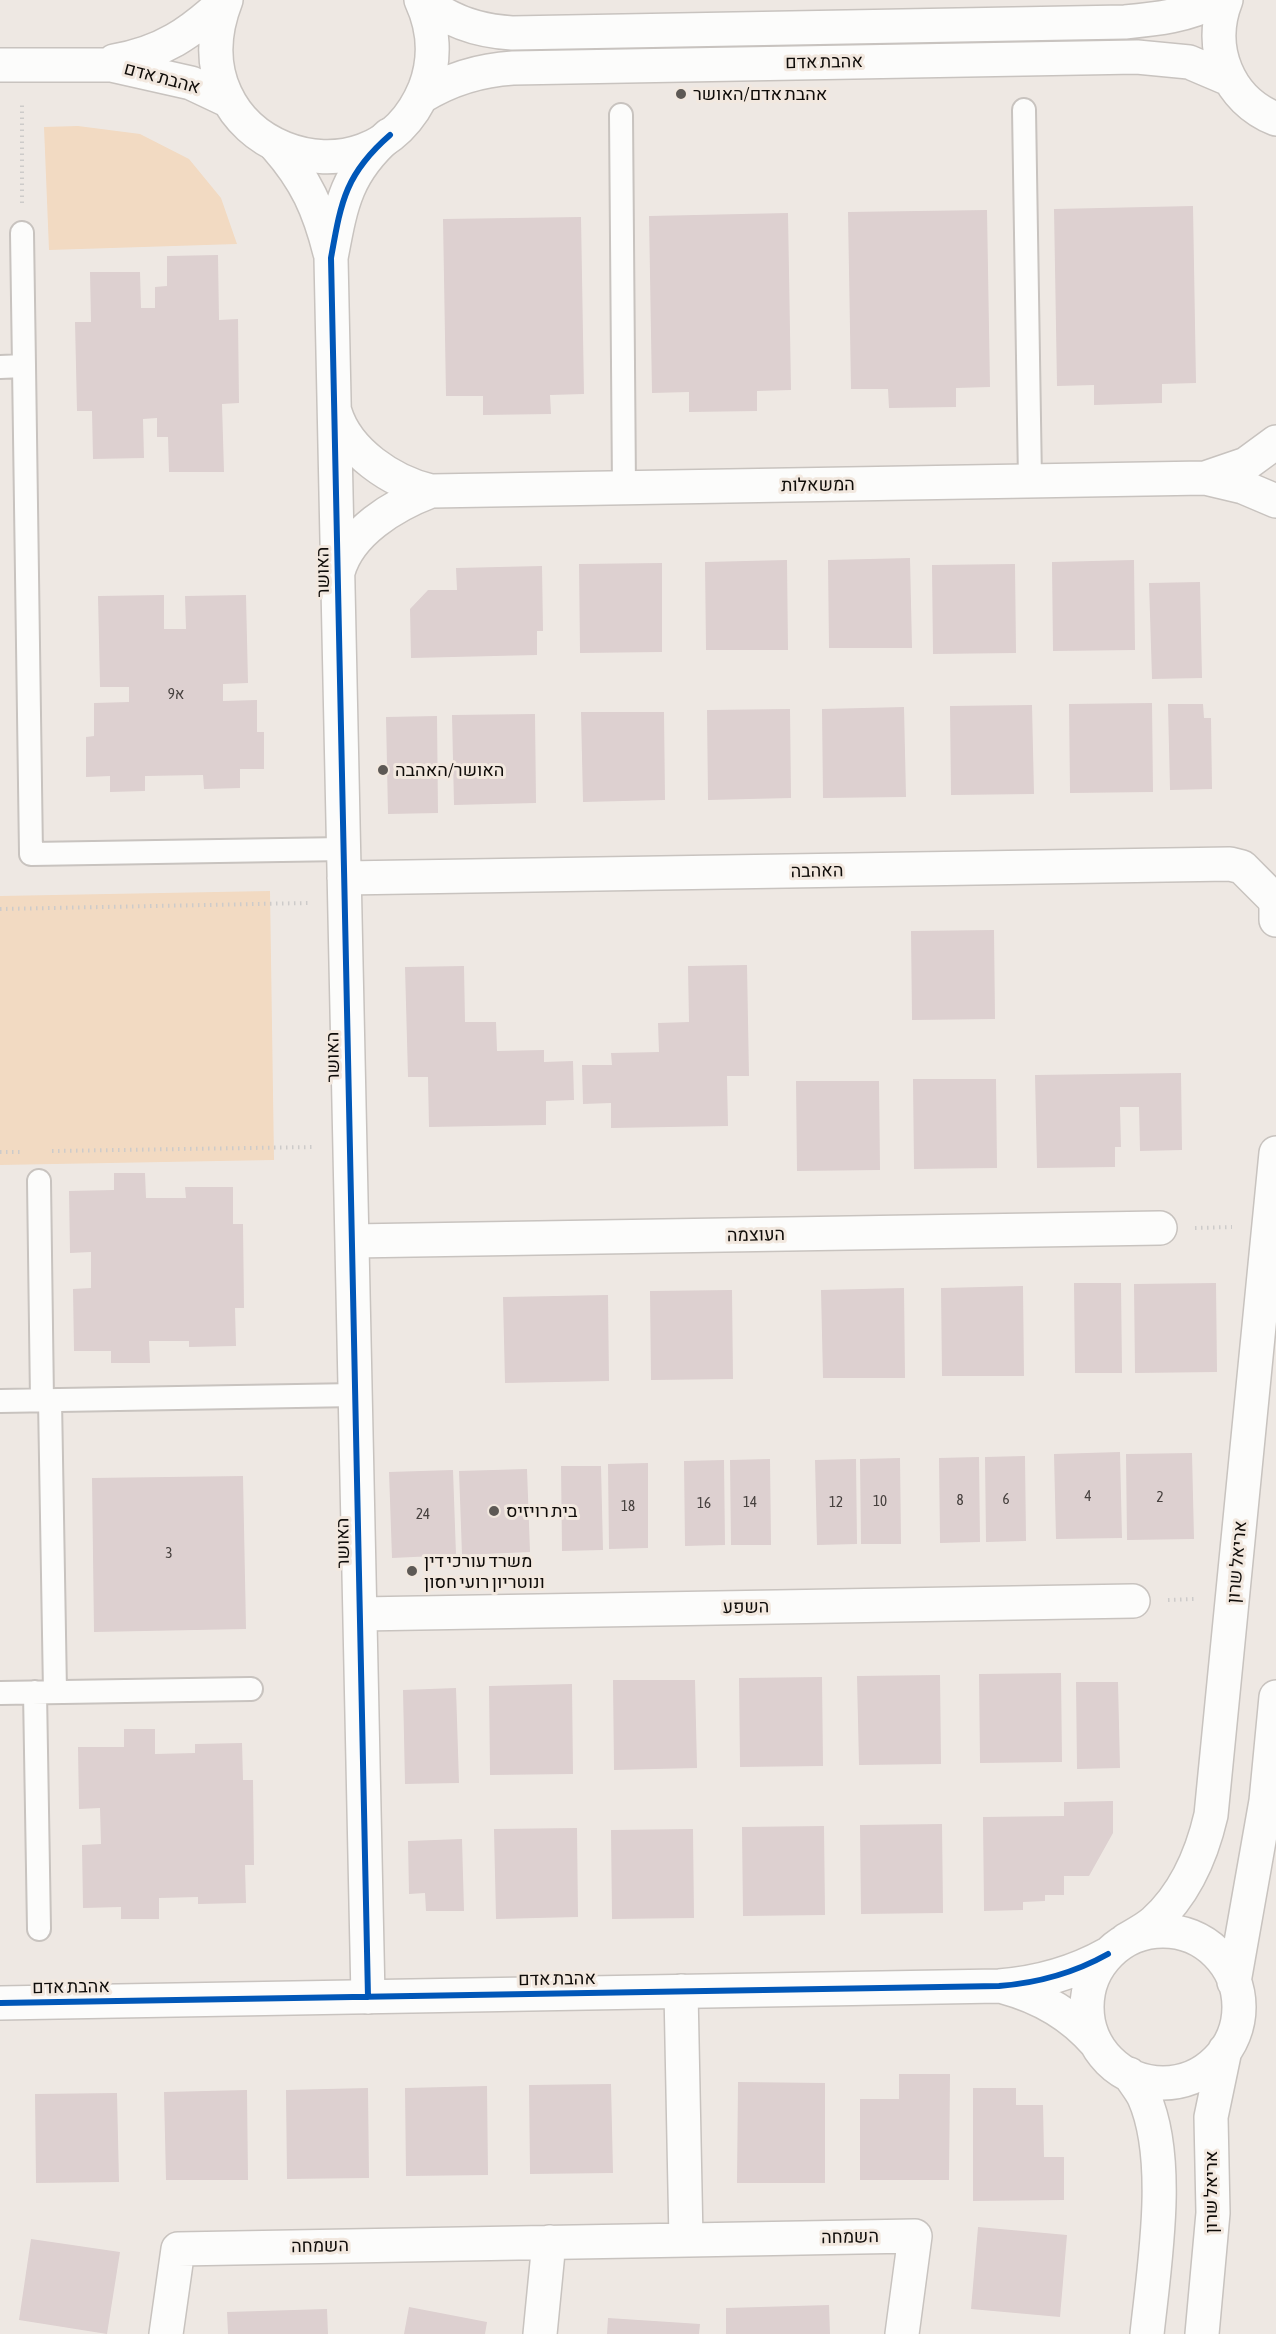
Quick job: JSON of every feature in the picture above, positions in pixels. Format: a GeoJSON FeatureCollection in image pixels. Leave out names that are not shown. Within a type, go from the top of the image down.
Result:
{"type":"FeatureCollection","features":[{"type":"Feature","properties":{"kind":"street","name":"אהבת אדם"},"geometry":{"type":"LineString","coordinates":[[11,65],[95,63],[141,56],[189,32],[226,0]]}},
{"type":"Feature","properties":{"kind":"street"},"geometry":{"type":"LineString","coordinates":[[226,0],[220,16],[214,50],[217,68],[227,100],[248,127],[276,146],[308,156],[334,156],[360,151],[390,135]]}},
{"type":"Feature","properties":{"kind":"street","name":"אהבת אדם"},"geometry":{"type":"LineString","coordinates":[[422,0],[460,23],[479,29],[512,33],[1145,21],[1185,14],[1217,0]]}},
{"type":"Feature","properties":{"kind":"street"},"geometry":{"type":"LineString","coordinates":[[421,97],[432,64],[433,46],[431,29],[422,0]]}},
{"type":"Feature","properties":{"kind":"street"},"geometry":{"type":"LineString","coordinates":[[1226,0],[1219,23],[1218,38],[1228,79],[1236,90],[1269,120]]}},
{"type":"Feature","properties":{"kind":"street","name":"אהבת אדם"},"geometry":{"type":"LineString","coordinates":[[421,97],[463,76],[482,71],[513,68],[1137,57],[1190,62],[1228,79]]}},
{"type":"Feature","properties":{"kind":"street","name":"אהבת אדם"},"geometry":{"type":"LineString","coordinates":[[95,63],[132,68],[191,83],[227,100]]}},
{"type":"Feature","properties":{"kind":"street","name":"האושר"},"geometry":{"type":"LineString","coordinates":[[368,1997],[331,258],[340,212],[351,182],[370,153],[408,117],[421,97]]}},
{"type":"Feature","properties":{"kind":"street","name":"האושר"},"geometry":{"type":"LineString","coordinates":[[276,146],[293,165],[307,187],[321,222],[331,258]]}},
{"type":"Feature","properties":{"kind":"street","name":"המשאלות"},"geometry":{"type":"LineString","coordinates":[[334,410],[342,428],[373,462],[406,483],[431,491],[1205,478],[1243,487],[1276,501]]}},
{"type":"Feature","properties":{"kind":"street","name":"המשאלות"},"geometry":{"type":"LineString","coordinates":[[1205,478],[1245,464],[1276,442]]}},
{"type":"Feature","properties":{"kind":"street","name":"המשאלות"},"geometry":{"type":"LineString","coordinates":[[338,572],[342,559],[375,523],[406,502],[431,491]]}},
{"type":"Feature","properties":{"kind":"street","name":"האהבה"},"geometry":{"type":"LineString","coordinates":[[344,877],[1230,864],[1242,867],[1276,901]]}},
{"type":"Feature","properties":{"kind":"street"},"geometry":{"type":"LineString","coordinates":[[1276,901],[1276,920]]}},
{"type":"Feature","properties":{"kind":"street","name":"אריאל שרון"},"geometry":{"type":"LineString","coordinates":[[1117,1947],[1152,1923],[1173,1901],[1190,1875],[1208,1831],[1214,1798],[1276,1153]]}},
{"type":"Feature","properties":{"kind":"street","name":"העוצמה"},"geometry":{"type":"LineString","coordinates":[[352,1241],[1160,1228]]}},
{"type":"Feature","properties":{"kind":"street","name":"השפע"},"geometry":{"type":"LineString","coordinates":[[360,1614],[1133,1601]]}},
{"type":"Feature","properties":{"kind":"street"},"geometry":{"type":"LineString","coordinates":[[1234,1982],[1266,1801],[1276,1697]]}},
{"type":"Feature","properties":{"kind":"street"},"geometry":{"type":"LineString","coordinates":[[1161,1931],[1185,1934],[1215,1952],[1230,1970],[1234,1982],[1238,2017],[1235,2030],[1225,2050],[1208,2067],[1198,2073],[1176,2081],[1152,2081],[1129,2074],[1110,2061],[1096,2043],[1088,2020],[1088,1996],[1094,1973],[1117,1947],[1137,1935],[1161,1931]]}},
{"type":"Feature","properties":{"kind":"street","name":"אהבת אדם"},"geometry":{"type":"LineString","coordinates":[[0,2003],[999,1986],[1032,1982],[1064,1974],[1117,1947]]}},
{"type":"Feature","properties":{"kind":"street","name":"אהבת אדם"},"geometry":{"type":"LineString","coordinates":[[999,1986],[1049,2004],[1068,2016],[1096,2043]]}},
{"type":"Feature","properties":{"kind":"street"},"geometry":{"type":"LineString","coordinates":[[681,1991],[686,2240]]}},
{"type":"Feature","properties":{"kind":"street","name":"אריאל שרון"},"geometry":{"type":"LineString","coordinates":[[1202,2334],[1213,2213],[1211,2116],[1225,2050]]}},
{"type":"Feature","properties":{"kind":"street"},"geometry":{"type":"LineString","coordinates":[[1129,2074],[1143,2097],[1149,2115],[1158,2172],[1156,2241],[1147,2334]]}},
{"type":"Feature","properties":{"kind":"street","name":"השמחה"},"geometry":{"type":"LineString","coordinates":[[166,2334],[178,2249],[915,2236],[902,2334]]}},
{"type":"Feature","properties":{"kind":"street"},"geometry":{"type":"LineString","coordinates":[[540,2334],[549,2242]]}},
{"type":"Feature","properties":{"kind":"lane"},"geometry":{"type":"LineString","coordinates":[[1024,110],[1030,481]]}},
{"type":"Feature","properties":{"kind":"lane"},"geometry":{"type":"LineString","coordinates":[[621,115],[624,488]]}},
{"type":"Feature","properties":{"kind":"lane"},"geometry":{"type":"LineString","coordinates":[[22,233],[31,854],[344,877]]}},
{"type":"Feature","properties":{"kind":"lane"},"geometry":{"type":"LineString","coordinates":[[0,367],[24,366]]}},
{"type":"Feature","properties":{"kind":"lane"},"geometry":{"type":"LineString","coordinates":[[39,1181],[46,1400],[45,1692],[39,1929]]}},
{"type":"Feature","properties":{"kind":"lane"},"geometry":{"type":"LineString","coordinates":[[0,1401],[356,1395]]}},
{"type":"Feature","properties":{"kind":"lane"},"geometry":{"type":"LineString","coordinates":[[0,1693],[250,1689]]}},
{"type":"Feature","properties":{"kind":"path"},"geometry":{"type":"LineString","coordinates":[[11,65],[22,233]]}},
{"type":"Feature","properties":{"kind":"path"},"geometry":{"type":"LineString","coordinates":[[0,909],[344,877]]}},
{"type":"Feature","properties":{"kind":"path"},"geometry":{"type":"LineString","coordinates":[[47,1151],[350,1147]]}},
{"type":"Feature","properties":{"kind":"path"},"geometry":{"type":"LineString","coordinates":[[0,1152],[23,1152]]}},
{"type":"Feature","properties":{"kind":"path"},"geometry":{"type":"LineString","coordinates":[[1160,1228],[1269,1226]]}},
{"type":"Feature","properties":{"kind":"path"},"geometry":{"type":"LineString","coordinates":[[1133,1601],[1233,1598]]}},
{"type":"Feature","properties":{"kind":"shaded area"},"geometry":{"type":"Polygon","coordinates":[[[78,126],[140,134],[189,159],[221,198],[237,244],[49,250],[44,127],[78,126]]]}},
{"type":"Feature","properties":{"kind":"shaded area"},"geometry":{"type":"Polygon","coordinates":[[[270,891],[274,1160],[0,1165],[0,896],[270,891]]]}},
{"type":"Feature","properties":{"kind":"building"},"geometry":{"type":"Polygon","coordinates":[[[1193,206],[1196,383],[1162,384],[1162,403],[1094,405],[1094,385],[1057,386],[1054,209],[1193,206]]]}},
{"type":"Feature","properties":{"kind":"building"},"geometry":{"type":"Polygon","coordinates":[[[987,210],[990,387],[956,388],[956,407],[889,408],[888,389],[851,389],[848,212],[987,210]]]}},
{"type":"Feature","properties":{"kind":"building"},"geometry":{"type":"Polygon","coordinates":[[[788,213],[791,390],[757,391],[757,411],[689,412],[689,392],[652,393],[649,216],[788,213]]]}},
{"type":"Feature","properties":{"kind":"building"},"geometry":{"type":"Polygon","coordinates":[[[581,217],[584,394],[550,395],[551,414],[483,415],[483,396],[446,396],[443,219],[581,217]]]}},
{"type":"Feature","properties":{"kind":"building"},"geometry":{"type":"Polygon","coordinates":[[[218,255],[219,320],[238,319],[239,403],[222,404],[224,472],[169,472],[168,437],[157,437],[157,418],[143,419],[144,458],[93,459],[92,411],[77,411],[75,322],[91,322],[90,272],[140,272],[141,308],[155,308],[155,287],[167,286],[167,256],[218,255]]]}},
{"type":"Feature","properties":{"kind":"building"},"geometry":{"type":"Polygon","coordinates":[[[910,558],[912,648],[829,648],[828,560],[910,558]]]}},
{"type":"Feature","properties":{"kind":"building"},"geometry":{"type":"Polygon","coordinates":[[[787,560],[788,650],[706,650],[705,562],[787,560]]]}},
{"type":"Feature","properties":{"kind":"building"},"geometry":{"type":"Polygon","coordinates":[[[1134,560],[1135,650],[1053,651],[1052,562],[1134,560]]]}},
{"type":"Feature","properties":{"kind":"building"},"geometry":{"type":"Polygon","coordinates":[[[662,563],[662,652],[580,653],[579,564],[662,563]]]}},
{"type":"Feature","properties":{"kind":"building"},"geometry":{"type":"Polygon","coordinates":[[[1015,564],[1016,653],[933,654],[932,565],[1015,564]]]}},
{"type":"Feature","properties":{"kind":"building"},"geometry":{"type":"Polygon","coordinates":[[[542,566],[543,631],[537,631],[537,655],[411,658],[410,609],[428,590],[457,590],[456,568],[542,566]]]}},
{"type":"Feature","properties":{"kind":"building"},"geometry":{"type":"Polygon","coordinates":[[[1200,582],[1202,678],[1152,679],[1149,583],[1200,582]]]}},
{"type":"Feature","properties":{"kind":"building"},"geometry":{"type":"Polygon","coordinates":[[[164,595],[164,629],[186,629],[185,596],[246,595],[248,683],[223,684],[223,701],[257,700],[257,732],[264,732],[264,769],[240,769],[240,788],[204,789],[203,775],[145,776],[145,791],[110,792],[110,776],[86,777],[86,737],[94,736],[94,703],[129,702],[129,687],[100,687],[98,596],[164,595]]]}},
{"type":"Feature","properties":{"kind":"building"},"geometry":{"type":"Polygon","coordinates":[[[1152,703],[1153,792],[1070,793],[1069,704],[1152,703]]]}},
{"type":"Feature","properties":{"kind":"building"},"geometry":{"type":"Polygon","coordinates":[[[1168,704],[1203,704],[1204,718],[1211,718],[1212,789],[1170,790],[1168,704]]]}},
{"type":"Feature","properties":{"kind":"building"},"geometry":{"type":"Polygon","coordinates":[[[1032,705],[1034,794],[951,795],[950,706],[1032,705]]]}},
{"type":"Feature","properties":{"kind":"building"},"geometry":{"type":"Polygon","coordinates":[[[904,707],[906,797],[823,798],[822,709],[904,707]]]}},
{"type":"Feature","properties":{"kind":"building"},"geometry":{"type":"Polygon","coordinates":[[[790,709],[791,798],[708,800],[707,710],[790,709]]]}},
{"type":"Feature","properties":{"kind":"building"},"geometry":{"type":"Polygon","coordinates":[[[581,712],[664,712],[665,800],[583,802],[581,712]]]}},
{"type":"Feature","properties":{"kind":"building"},"geometry":{"type":"Polygon","coordinates":[[[535,714],[536,803],[454,805],[452,715],[535,714]]]}},
{"type":"Feature","properties":{"kind":"building"},"geometry":{"type":"Polygon","coordinates":[[[437,716],[438,813],[388,814],[386,717],[437,716]]]}},
{"type":"Feature","properties":{"kind":"building"},"geometry":{"type":"Polygon","coordinates":[[[994,930],[995,1019],[912,1020],[911,931],[994,930]]]}},
{"type":"Feature","properties":{"kind":"building"},"geometry":{"type":"Polygon","coordinates":[[[747,965],[749,1076],[727,1076],[728,1126],[611,1128],[611,1103],[583,1104],[582,1065],[612,1065],[611,1053],[659,1052],[658,1023],[689,1022],[688,966],[747,965]]]}},
{"type":"Feature","properties":{"kind":"building"},"geometry":{"type":"Polygon","coordinates":[[[464,966],[465,1022],[496,1022],[497,1051],[544,1050],[544,1062],[573,1061],[574,1100],[546,1101],[546,1125],[429,1127],[428,1077],[408,1077],[405,967],[464,966]]]}},
{"type":"Feature","properties":{"kind":"building"},"geometry":{"type":"Polygon","coordinates":[[[1181,1073],[1182,1150],[1140,1151],[1139,1107],[1120,1107],[1121,1147],[1115,1147],[1115,1167],[1037,1168],[1035,1075],[1181,1073]]]}},
{"type":"Feature","properties":{"kind":"building"},"geometry":{"type":"Polygon","coordinates":[[[913,1079],[996,1079],[997,1168],[914,1169],[913,1079]]]}},
{"type":"Feature","properties":{"kind":"building"},"geometry":{"type":"Polygon","coordinates":[[[796,1081],[879,1081],[880,1170],[797,1171],[796,1081]]]}},
{"type":"Feature","properties":{"kind":"building"},"geometry":{"type":"Polygon","coordinates":[[[114,1173],[145,1173],[146,1198],[186,1198],[185,1187],[233,1187],[233,1224],[243,1224],[244,1308],[235,1308],[236,1346],[189,1347],[189,1341],[149,1341],[150,1363],[111,1363],[111,1351],[74,1351],[73,1289],[91,1288],[91,1252],[70,1253],[69,1191],[114,1190],[114,1173]]]}},
{"type":"Feature","properties":{"kind":"building"},"geometry":{"type":"Polygon","coordinates":[[[1074,1283],[1121,1283],[1122,1373],[1075,1373],[1074,1283]]]}},
{"type":"Feature","properties":{"kind":"building"},"geometry":{"type":"Polygon","coordinates":[[[1216,1283],[1217,1372],[1135,1373],[1134,1284],[1216,1283]]]}},
{"type":"Feature","properties":{"kind":"building"},"geometry":{"type":"Polygon","coordinates":[[[1023,1286],[1024,1376],[942,1376],[941,1288],[1023,1286]]]}},
{"type":"Feature","properties":{"kind":"building"},"geometry":{"type":"Polygon","coordinates":[[[904,1288],[905,1378],[823,1378],[821,1290],[904,1288]]]}},
{"type":"Feature","properties":{"kind":"building"},"geometry":{"type":"Polygon","coordinates":[[[732,1290],[733,1379],[651,1380],[650,1291],[732,1290]]]}},
{"type":"Feature","properties":{"kind":"building"},"geometry":{"type":"Polygon","coordinates":[[[608,1295],[609,1381],[505,1383],[503,1297],[608,1295]]]}},
{"type":"Feature","properties":{"kind":"building"},"geometry":{"type":"Polygon","coordinates":[[[1120,1452],[1122,1538],[1056,1539],[1054,1454],[1120,1452]]]}},
{"type":"Feature","properties":{"kind":"building"},"geometry":{"type":"Polygon","coordinates":[[[1192,1453],[1194,1539],[1127,1540],[1126,1454],[1192,1453]]]}},
{"type":"Feature","properties":{"kind":"building"},"geometry":{"type":"Polygon","coordinates":[[[1025,1456],[1026,1541],[986,1542],[985,1457],[1025,1456]]]}},
{"type":"Feature","properties":{"kind":"building"},"geometry":{"type":"Polygon","coordinates":[[[979,1457],[980,1542],[940,1543],[939,1458],[979,1457]]]}},
{"type":"Feature","properties":{"kind":"building"},"geometry":{"type":"Polygon","coordinates":[[[900,1458],[901,1544],[861,1544],[860,1459],[900,1458]]]}},
{"type":"Feature","properties":{"kind":"building"},"geometry":{"type":"Polygon","coordinates":[[[770,1459],[771,1545],[731,1545],[730,1460],[770,1459]]]}},
{"type":"Feature","properties":{"kind":"building"},"geometry":{"type":"Polygon","coordinates":[[[856,1459],[857,1544],[817,1545],[815,1460],[856,1459]]]}},
{"type":"Feature","properties":{"kind":"building"},"geometry":{"type":"Polygon","coordinates":[[[724,1460],[725,1545],[685,1546],[684,1461],[724,1460]]]}},
{"type":"Feature","properties":{"kind":"building"},"geometry":{"type":"Polygon","coordinates":[[[648,1463],[648,1548],[609,1549],[608,1464],[648,1463]]]}},
{"type":"Feature","properties":{"kind":"building"},"geometry":{"type":"Polygon","coordinates":[[[561,1466],[601,1466],[603,1550],[562,1551],[561,1466]]]}},
{"type":"Feature","properties":{"kind":"building","name":"בית רויזיס"},"geometry":{"type":"Polygon","coordinates":[[[527,1469],[530,1552],[462,1555],[459,1471],[527,1469]]]}},
{"type":"Feature","properties":{"kind":"building"},"geometry":{"type":"Polygon","coordinates":[[[453,1470],[456,1555],[392,1558],[389,1472],[453,1470]]]}},
{"type":"Feature","properties":{"kind":"building"},"geometry":{"type":"Polygon","coordinates":[[[243,1476],[246,1629],[94,1632],[92,1478],[243,1476]]]}},
{"type":"Feature","properties":{"kind":"building"},"geometry":{"type":"Polygon","coordinates":[[[1061,1673],[1062,1762],[980,1763],[979,1674],[1061,1673]]]}},
{"type":"Feature","properties":{"kind":"building"},"geometry":{"type":"Polygon","coordinates":[[[940,1675],[941,1764],[859,1765],[857,1676],[940,1675]]]}},
{"type":"Feature","properties":{"kind":"building"},"geometry":{"type":"Polygon","coordinates":[[[822,1677],[823,1766],[740,1767],[739,1678],[822,1677]]]}},
{"type":"Feature","properties":{"kind":"building"},"geometry":{"type":"Polygon","coordinates":[[[613,1680],[695,1680],[697,1768],[614,1770],[613,1680]]]}},
{"type":"Feature","properties":{"kind":"building"},"geometry":{"type":"Polygon","coordinates":[[[1076,1682],[1118,1682],[1120,1768],[1077,1769],[1076,1682]]]}},
{"type":"Feature","properties":{"kind":"building"},"geometry":{"type":"Polygon","coordinates":[[[572,1684],[573,1774],[490,1775],[489,1686],[572,1684]]]}},
{"type":"Feature","properties":{"kind":"building"},"geometry":{"type":"Polygon","coordinates":[[[456,1688],[459,1783],[405,1784],[403,1690],[456,1688]]]}},
{"type":"Feature","properties":{"kind":"building"},"geometry":{"type":"Polygon","coordinates":[[[124,1729],[155,1729],[155,1754],[195,1753],[195,1744],[242,1743],[243,1780],[253,1780],[254,1865],[245,1865],[246,1903],[198,1904],[198,1897],[159,1898],[159,1919],[121,1919],[121,1907],[83,1908],[82,1845],[101,1844],[100,1808],[79,1809],[78,1747],[124,1747],[124,1729]]]}},
{"type":"Feature","properties":{"kind":"building"},"geometry":{"type":"Polygon","coordinates":[[[1113,1801],[1113,1833],[1089,1876],[1064,1876],[1064,1895],[1045,1895],[1045,1901],[1023,1902],[1023,1910],[984,1911],[983,1817],[1064,1816],[1064,1802],[1113,1801]]]}},
{"type":"Feature","properties":{"kind":"building"},"geometry":{"type":"Polygon","coordinates":[[[942,1824],[943,1913],[861,1914],[860,1825],[942,1824]]]}},
{"type":"Feature","properties":{"kind":"building"},"geometry":{"type":"Polygon","coordinates":[[[824,1826],[825,1915],[743,1916],[742,1827],[824,1826]]]}},
{"type":"Feature","properties":{"kind":"building"},"geometry":{"type":"Polygon","coordinates":[[[577,1828],[578,1917],[496,1919],[494,1829],[577,1828]]]}},
{"type":"Feature","properties":{"kind":"building"},"geometry":{"type":"Polygon","coordinates":[[[693,1829],[694,1918],[612,1919],[611,1830],[693,1829]]]}},
{"type":"Feature","properties":{"kind":"building"},"geometry":{"type":"Polygon","coordinates":[[[462,1839],[464,1911],[426,1911],[425,1893],[409,1894],[408,1841],[462,1839]]]}},
{"type":"Feature","properties":{"kind":"building"},"geometry":{"type":"Polygon","coordinates":[[[899,2074],[950,2074],[949,2180],[860,2180],[860,2099],[899,2099],[899,2074]]]}},
{"type":"Feature","properties":{"kind":"building"},"geometry":{"type":"Polygon","coordinates":[[[738,2082],[825,2083],[825,2183],[737,2183],[738,2082]]]}},
{"type":"Feature","properties":{"kind":"building"},"geometry":{"type":"Polygon","coordinates":[[[611,2084],[613,2173],[530,2174],[529,2085],[611,2084]]]}},
{"type":"Feature","properties":{"kind":"building"},"geometry":{"type":"Polygon","coordinates":[[[487,2086],[488,2175],[406,2176],[405,2088],[487,2086]]]}},
{"type":"Feature","properties":{"kind":"building"},"geometry":{"type":"Polygon","coordinates":[[[368,2088],[369,2178],[287,2179],[286,2090],[368,2088]]]}},
{"type":"Feature","properties":{"kind":"building"},"geometry":{"type":"Polygon","coordinates":[[[973,2088],[1016,2088],[1016,2105],[1043,2105],[1044,2157],[1064,2157],[1064,2200],[973,2201],[973,2088]]]}},
{"type":"Feature","properties":{"kind":"building"},"geometry":{"type":"Polygon","coordinates":[[[247,2090],[248,2180],[166,2180],[164,2092],[247,2090]]]}},
{"type":"Feature","properties":{"kind":"building"},"geometry":{"type":"Polygon","coordinates":[[[117,2093],[119,2182],[36,2183],[35,2094],[117,2093]]]}},
{"type":"Feature","properties":{"kind":"building"},"geometry":{"type":"Polygon","coordinates":[[[978,2227],[1067,2235],[1060,2317],[971,2309],[978,2227]]]}},
{"type":"Feature","properties":{"kind":"building"},"geometry":{"type":"Polygon","coordinates":[[[31,2239],[120,2252],[107,2334],[19,2320],[31,2239]]]}},
{"type":"Feature","properties":{"kind":"building"},"geometry":{"type":"Polygon","coordinates":[[[829,2305],[830,2334],[726,2334],[726,2308],[829,2305]]]}},
{"type":"Feature","properties":{"kind":"building"},"geometry":{"type":"Polygon","coordinates":[[[409,2307],[487,2322],[485,2334],[404,2334],[409,2307]]]}},
{"type":"Feature","properties":{"kind":"building"},"geometry":{"type":"Polygon","coordinates":[[[327,2309],[328,2334],[228,2334],[227,2312],[327,2309]]]}},
{"type":"Feature","properties":{"kind":"building"},"geometry":{"type":"Polygon","coordinates":[[[608,2318],[700,2324],[699,2334],[607,2334],[608,2318]]]}},
{"type":"Feature","properties":{"kind":"cycle path"},"geometry":{"type":"LineString","coordinates":[[368,1997],[331,258],[347,190],[363,163],[390,135]]}},
{"type":"Feature","properties":{"kind":"cycle path"},"geometry":{"type":"LineString","coordinates":[[0,2003],[999,1986],[1055,1976],[1082,1967],[1108,1954]]}},
{"type":"Feature","properties":{"kind":"place","name":"אהבת אדם/האושר"},"geometry":{"type":"Point","coordinates":[681,94]}},
{"type":"Feature","properties":{"kind":"place","name":"האושר/האהבה"},"geometry":{"type":"Point","coordinates":[383,770]}},
{"type":"Feature","properties":{"kind":"place","name":"בית רויזיס"},"geometry":{"type":"Point","coordinates":[494,1511]}},
{"type":"Feature","properties":{"kind":"place","name":"משרד עורכי דין ונוטריון רועי חסון"},"geometry":{"type":"Point","coordinates":[412,1571]}}]}
